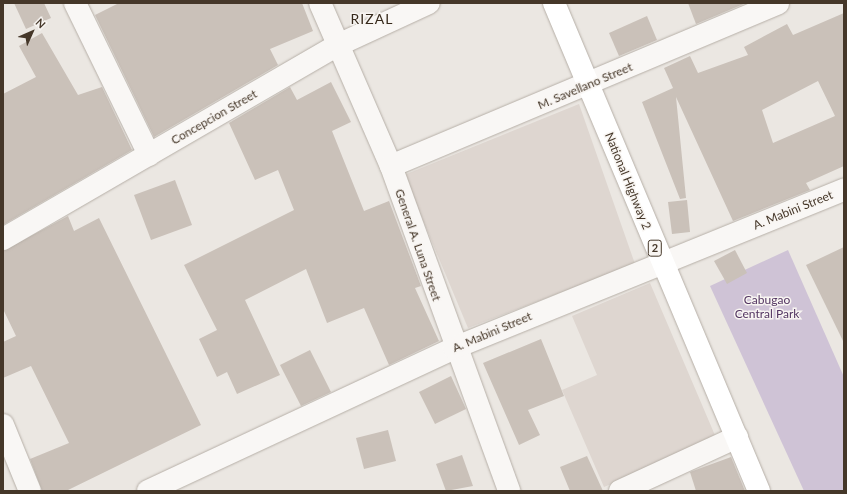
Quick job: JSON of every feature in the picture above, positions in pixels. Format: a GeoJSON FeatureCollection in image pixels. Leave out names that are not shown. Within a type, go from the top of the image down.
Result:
{"type":"FeatureCollection","features":[{"type":"Feature","properties":{"kind":"highway","name":"National Highway 2"},"geometry":{"type":"LineString","coordinates":[[554,3],[661,262],[759,491]]}},
{"type":"Feature","properties":{"kind":"street"},"geometry":{"type":"LineString","coordinates":[[75,3],[149,155]]}},
{"type":"Feature","properties":{"kind":"street","name":"General A. Luna Street"},"geometry":{"type":"LineString","coordinates":[[320,3],[391,166],[454,348],[509,491]]}},
{"type":"Feature","properties":{"kind":"street","name":"Concepcion Street"},"geometry":{"type":"LineString","coordinates":[[3,239],[338,45],[429,3]]}},
{"type":"Feature","properties":{"kind":"street","name":"M. Savellano Street"},"geometry":{"type":"LineString","coordinates":[[391,166],[589,85],[778,3]]}},
{"type":"Feature","properties":{"kind":"street","name":"A. Mabini Street"},"geometry":{"type":"LineString","coordinates":[[148,491],[454,348],[661,262],[844,190]]}},
{"type":"Feature","properties":{"kind":"street"},"geometry":{"type":"LineString","coordinates":[[3,425],[30,491]]}},
{"type":"Feature","properties":{"kind":"street"},"geometry":{"type":"LineString","coordinates":[[620,491],[737,437]]}},
{"type":"Feature","properties":{"kind":"shaded area"},"geometry":{"type":"Polygon","coordinates":[[[579,104],[635,264],[468,328],[404,175],[579,104]]]}},
{"type":"Feature","properties":{"kind":"shaded area"},"geometry":{"type":"Polygon","coordinates":[[[650,283],[717,440],[604,487],[562,390],[597,375],[572,316],[650,283]]]}},
{"type":"Feature","properties":{"kind":"green space","name":"Cabugao Central Park"},"geometry":{"type":"Polygon","coordinates":[[[788,250],[844,377],[844,491],[804,491],[710,286],[788,250]]]}},
{"type":"Feature","properties":{"kind":"building"},"geometry":{"type":"Polygon","coordinates":[[[14,3],[44,3],[51,18],[26,29],[14,3]]]}},
{"type":"Feature","properties":{"kind":"building"},"geometry":{"type":"Polygon","coordinates":[[[119,3],[302,3],[313,31],[270,49],[278,65],[154,137],[95,15],[119,3]]]}},
{"type":"Feature","properties":{"kind":"building"},"geometry":{"type":"Polygon","coordinates":[[[688,3],[746,3],[696,24],[688,3]]]}},
{"type":"Feature","properties":{"kind":"building"},"geometry":{"type":"Polygon","coordinates":[[[844,13],[844,166],[806,183],[810,190],[733,221],[676,97],[686,198],[680,199],[642,102],[673,88],[664,68],[690,56],[698,73],[748,55],[744,47],[787,24],[793,35],[844,13]],[[818,81],[762,110],[773,143],[835,116],[818,81]]]}},
{"type":"Feature","properties":{"kind":"building"},"geometry":{"type":"Polygon","coordinates":[[[647,16],[657,40],[619,56],[609,33],[647,16]]]}},
{"type":"Feature","properties":{"kind":"building"},"geometry":{"type":"Polygon","coordinates":[[[42,33],[78,95],[102,87],[132,150],[3,225],[3,94],[36,77],[19,46],[42,33]]]}},
{"type":"Feature","properties":{"kind":"building"},"geometry":{"type":"Polygon","coordinates":[[[331,82],[351,122],[332,131],[364,211],[389,201],[421,286],[415,288],[439,341],[389,365],[364,308],[327,323],[306,269],[245,300],[280,375],[237,394],[227,372],[217,377],[199,339],[217,330],[184,265],[294,210],[278,170],[255,180],[229,123],[290,87],[297,100],[331,82]]]}},
{"type":"Feature","properties":{"kind":"building"},"geometry":{"type":"Polygon","coordinates":[[[175,180],[192,225],[151,240],[134,195],[175,180]]]}},
{"type":"Feature","properties":{"kind":"building"},"geometry":{"type":"Polygon","coordinates":[[[687,200],[690,232],[672,234],[668,202],[687,200]]]}},
{"type":"Feature","properties":{"kind":"building"},"geometry":{"type":"Polygon","coordinates":[[[68,216],[74,231],[99,218],[201,425],[66,491],[42,491],[30,459],[69,443],[31,366],[3,378],[3,342],[16,336],[3,309],[3,251],[68,216]]]}},
{"type":"Feature","properties":{"kind":"building"},"geometry":{"type":"Polygon","coordinates":[[[844,247],[844,343],[806,265],[844,247]]]}},
{"type":"Feature","properties":{"kind":"building"},"geometry":{"type":"Polygon","coordinates":[[[735,250],[747,273],[727,284],[714,261],[735,250]]]}},
{"type":"Feature","properties":{"kind":"building"},"geometry":{"type":"Polygon","coordinates":[[[541,339],[564,396],[528,410],[540,435],[519,445],[483,363],[541,339]]]}},
{"type":"Feature","properties":{"kind":"building"},"geometry":{"type":"Polygon","coordinates":[[[310,350],[331,392],[301,406],[280,365],[310,350]]]}},
{"type":"Feature","properties":{"kind":"building"},"geometry":{"type":"Polygon","coordinates":[[[451,376],[466,409],[435,424],[419,392],[451,376]]]}},
{"type":"Feature","properties":{"kind":"building"},"geometry":{"type":"Polygon","coordinates":[[[388,430],[396,461],[364,469],[356,438],[388,430]]]}},
{"type":"Feature","properties":{"kind":"building"},"geometry":{"type":"Polygon","coordinates":[[[462,455],[473,486],[446,491],[436,464],[462,455]]]}},
{"type":"Feature","properties":{"kind":"building"},"geometry":{"type":"Polygon","coordinates":[[[587,456],[603,491],[570,491],[560,467],[587,456]]]}},
{"type":"Feature","properties":{"kind":"building"},"geometry":{"type":"Polygon","coordinates":[[[731,457],[745,491],[696,491],[690,472],[731,457]]]}},
{"type":"Feature","properties":{"kind":"district","name":"RIZAL"},"geometry":{"type":"Point","coordinates":[372,19]}}]}
